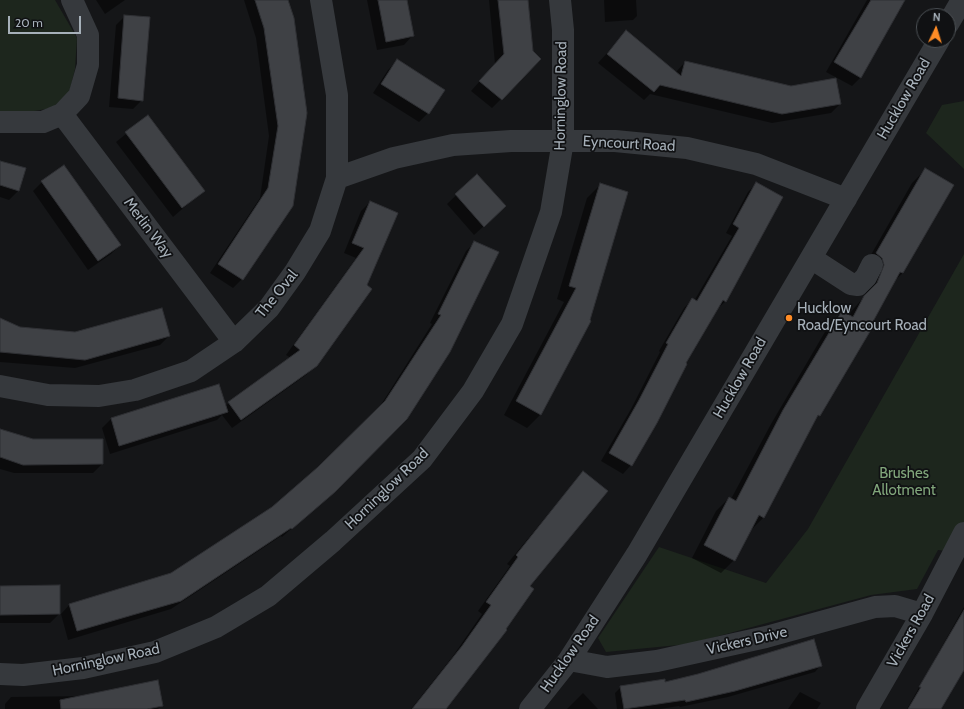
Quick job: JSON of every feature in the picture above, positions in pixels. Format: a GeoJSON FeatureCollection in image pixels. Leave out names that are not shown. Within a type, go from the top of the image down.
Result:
{"type":"FeatureCollection","features":[{"type":"Feature","properties":{"kind":"street"},"geometry":{"type":"LineString","coordinates":[[0,122],[43,122],[62,114],[79,96],[88,65],[88,35],[77,8],[72,0]]}},
{"type":"Feature","properties":{"kind":"street","name":"The Oval"},"geometry":{"type":"LineString","coordinates":[[0,386],[48,395],[100,396],[135,390],[191,371],[234,342],[269,308],[295,272],[320,231],[337,178],[337,95],[321,0]]}},
{"type":"Feature","properties":{"kind":"street","name":"Horninglow Road"},"geometry":{"type":"LineString","coordinates":[[0,674],[23,675],[83,668],[148,654],[216,627],[268,596],[333,542],[422,459],[473,391],[512,324],[551,212],[563,141],[563,30],[560,0]]}},
{"type":"Feature","properties":{"kind":"street"},"geometry":{"type":"LineString","coordinates":[[956,10],[962,0]]}},
{"type":"Feature","properties":{"kind":"street","name":"Hucklow Road"},"geometry":{"type":"LineString","coordinates":[[530,709],[569,660],[637,554],[934,48]]}},
{"type":"Feature","properties":{"kind":"street","name":"Merlin Way"},"geometry":{"type":"LineString","coordinates":[[62,114],[234,342]]}},
{"type":"Feature","properties":{"kind":"street","name":"Eyncourt Road"},"geometry":{"type":"LineString","coordinates":[[337,178],[394,158],[453,146],[511,141],[615,141],[686,148],[756,164],[846,199]]}},
{"type":"Feature","properties":{"kind":"street"},"geometry":{"type":"LineString","coordinates":[[811,258],[851,284],[858,285],[866,277],[872,266]]}},
{"type":"Feature","properties":{"kind":"street","name":"Vickers Road"},"geometry":{"type":"LineString","coordinates":[[867,709],[922,614],[959,543]]}},
{"type":"Feature","properties":{"kind":"street","name":"Vickers Drive"},"geometry":{"type":"LineString","coordinates":[[569,660],[607,667],[657,661],[766,637],[875,607],[895,606],[922,614]]}},
{"type":"Feature","properties":{"kind":"green space"},"geometry":{"type":"Polygon","coordinates":[[[0,0],[55,0],[77,38],[75,69],[69,93],[52,108],[29,112],[0,113],[0,0]]]}},
{"type":"Feature","properties":{"kind":"green space"},"geometry":{"type":"Polygon","coordinates":[[[964,101],[964,169],[926,133],[942,105],[964,101]]]}},
{"type":"Feature","properties":{"kind":"green space","name":"Brushes Allotment"},"geometry":{"type":"Polygon","coordinates":[[[964,254],[964,553],[938,550],[917,589],[871,595],[689,644],[606,652],[598,638],[659,547],[766,583],[808,529],[964,254]]]}},
{"type":"Feature","properties":{"kind":"building"},"geometry":{"type":"Polygon","coordinates":[[[255,0],[288,0],[294,18],[307,113],[293,206],[243,280],[218,264],[268,188],[278,126],[264,28],[255,0]]]}},
{"type":"Feature","properties":{"kind":"building"},"geometry":{"type":"Polygon","coordinates":[[[378,0],[407,0],[414,36],[386,42],[378,0]]]}},
{"type":"Feature","properties":{"kind":"building"},"geometry":{"type":"Polygon","coordinates":[[[498,0],[528,0],[533,51],[541,59],[502,100],[479,81],[504,54],[498,0]]]}},
{"type":"Feature","properties":{"kind":"building"},"geometry":{"type":"Polygon","coordinates":[[[871,0],[905,0],[861,78],[834,62],[871,0]]]}},
{"type":"Feature","properties":{"kind":"building"},"geometry":{"type":"Polygon","coordinates":[[[124,15],[150,17],[143,101],[118,98],[124,15]]]}},
{"type":"Feature","properties":{"kind":"building"},"geometry":{"type":"Polygon","coordinates":[[[626,30],[681,76],[685,61],[791,86],[836,78],[841,104],[782,114],[660,85],[654,92],[607,54],[626,30]]]}},
{"type":"Feature","properties":{"kind":"building"},"geometry":{"type":"Polygon","coordinates":[[[397,59],[445,90],[429,114],[381,84],[397,59]]]}},
{"type":"Feature","properties":{"kind":"building"},"geometry":{"type":"Polygon","coordinates":[[[148,115],[205,191],[182,208],[125,132],[148,115]]]}},
{"type":"Feature","properties":{"kind":"building"},"geometry":{"type":"Polygon","coordinates":[[[0,161],[26,168],[19,191],[0,185],[0,161]]]}},
{"type":"Feature","properties":{"kind":"building"},"geometry":{"type":"Polygon","coordinates":[[[64,165],[121,245],[98,261],[41,181],[64,165]]]}},
{"type":"Feature","properties":{"kind":"building"},"geometry":{"type":"Polygon","coordinates":[[[925,168],[954,185],[903,273],[900,272],[870,327],[872,328],[820,416],[818,415],[764,518],[759,515],[735,561],[704,545],[729,497],[736,501],[783,410],[842,311],[853,317],[864,296],[877,283],[884,265],[882,258],[876,253],[925,168]]]}},
{"type":"Feature","properties":{"kind":"building"},"geometry":{"type":"Polygon","coordinates":[[[477,174],[506,206],[484,227],[455,194],[477,174]]]}},
{"type":"Feature","properties":{"kind":"building"},"geometry":{"type":"Polygon","coordinates":[[[756,182],[783,197],[726,302],[723,300],[686,363],[687,364],[657,423],[632,466],[609,453],[639,400],[668,344],[666,343],[692,298],[697,301],[739,228],[733,224],[756,182]]]}},
{"type":"Feature","properties":{"kind":"building"},"geometry":{"type":"Polygon","coordinates":[[[600,183],[628,192],[590,320],[591,321],[541,415],[516,401],[576,288],[569,286],[600,183]]]}},
{"type":"Feature","properties":{"kind":"building"},"geometry":{"type":"Polygon","coordinates":[[[370,201],[398,213],[367,285],[372,289],[317,366],[241,420],[228,402],[300,350],[294,345],[364,248],[352,243],[370,201]]]}},
{"type":"Feature","properties":{"kind":"building"},"geometry":{"type":"Polygon","coordinates":[[[474,241],[499,252],[450,352],[407,419],[335,492],[292,529],[291,528],[181,601],[77,631],[69,604],[171,573],[272,507],[318,467],[385,401],[441,315],[438,314],[474,241]]]}},
{"type":"Feature","properties":{"kind":"building"},"geometry":{"type":"Polygon","coordinates":[[[162,308],[170,336],[85,360],[0,352],[0,318],[20,327],[75,332],[162,308]]]}},
{"type":"Feature","properties":{"kind":"building"},"geometry":{"type":"Polygon","coordinates":[[[219,384],[228,412],[119,446],[111,418],[219,384]]]}},
{"type":"Feature","properties":{"kind":"building"},"geometry":{"type":"Polygon","coordinates":[[[0,429],[33,439],[103,439],[103,464],[23,465],[0,457],[0,429]]]}},
{"type":"Feature","properties":{"kind":"building"},"geometry":{"type":"Polygon","coordinates":[[[583,471],[608,491],[530,586],[534,589],[506,629],[507,630],[446,709],[412,709],[462,646],[491,605],[486,602],[518,557],[516,555],[583,471]]]}},
{"type":"Feature","properties":{"kind":"building"},"geometry":{"type":"Polygon","coordinates":[[[60,585],[60,614],[0,615],[0,586],[60,585]]]}},
{"type":"Feature","properties":{"kind":"building"},"geometry":{"type":"Polygon","coordinates":[[[964,610],[964,670],[941,709],[908,709],[921,687],[919,687],[964,610]]]}},
{"type":"Feature","properties":{"kind":"building"},"geometry":{"type":"Polygon","coordinates":[[[814,639],[822,666],[735,691],[686,702],[685,700],[624,709],[620,686],[665,679],[665,682],[698,674],[814,639]]]}},
{"type":"Feature","properties":{"kind":"building"},"geometry":{"type":"Polygon","coordinates":[[[158,680],[163,706],[147,709],[61,709],[60,700],[158,680]]]}},
{"type":"Feature","properties":{"kind":"place","name":"Hucklow Road/Eyncourt Road"},"geometry":{"type":"Point","coordinates":[789,318]}}]}
